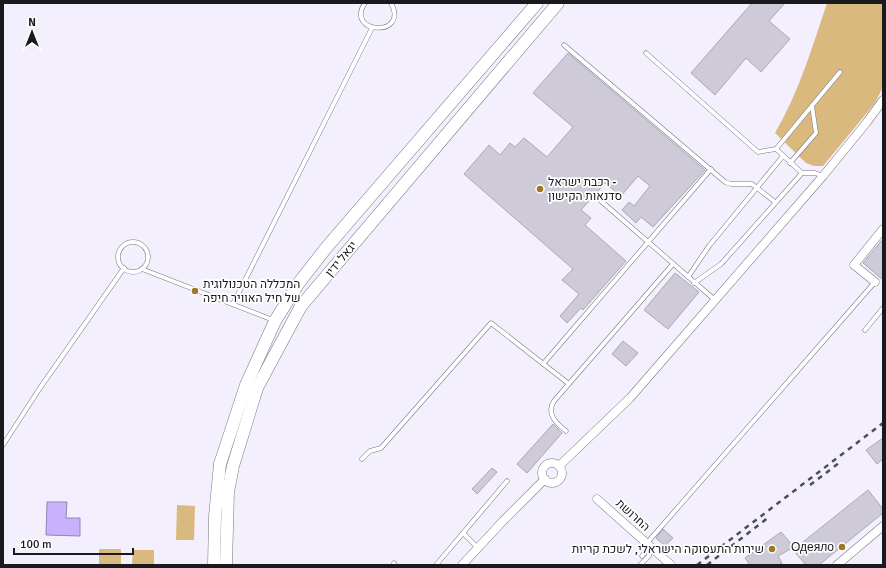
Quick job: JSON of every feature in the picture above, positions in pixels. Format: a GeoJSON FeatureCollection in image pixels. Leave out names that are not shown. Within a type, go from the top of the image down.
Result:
{"type":"FeatureCollection","features":[{"type":"Feature","properties":{"kind":"main road","name":"יגאל ידין"},"geometry":{"type":"LineString","coordinates":[[214,565],[220,464],[246,385],[275,321],[298,284],[326,248],[537,3]]}},
{"type":"Feature","properties":{"kind":"main road","name":"יגאל ידין"},"geometry":{"type":"LineString","coordinates":[[226,565],[228,492],[233,466],[257,388],[301,306],[558,3]]}},
{"type":"Feature","properties":{"kind":"street"},"geometry":{"type":"LineString","coordinates":[[559,466],[630,398],[823,176],[883,100]]}},
{"type":"Feature","properties":{"kind":"street"},"geometry":{"type":"LineString","coordinates":[[875,282],[854,266],[883,229]]}},
{"type":"Feature","properties":{"kind":"street"},"geometry":{"type":"LineString","coordinates":[[552,463],[559,466],[562,472],[559,480],[552,482],[545,480],[542,472],[545,466],[552,463]]}},
{"type":"Feature","properties":{"kind":"street"},"geometry":{"type":"LineString","coordinates":[[462,565],[545,480]]}},
{"type":"Feature","properties":{"kind":"street","name":"החרושת"},"geometry":{"type":"LineString","coordinates":[[597,499],[672,565]]}},
{"type":"Feature","properties":{"kind":"street"},"geometry":{"type":"LineString","coordinates":[[837,565],[883,526]]}},
{"type":"Feature","properties":{"kind":"lane"},"geometry":{"type":"LineString","coordinates":[[365,3],[361,11],[362,16],[364,21],[372,28],[383,28],[391,22],[394,12],[391,3]]}},
{"type":"Feature","properties":{"kind":"lane"},"geometry":{"type":"LineString","coordinates":[[233,304],[372,28]]}},
{"type":"Feature","properties":{"kind":"lane"},"geometry":{"type":"LineString","coordinates":[[564,44],[725,182],[757,186],[775,202]]}},
{"type":"Feature","properties":{"kind":"lane"},"geometry":{"type":"LineString","coordinates":[[646,53],[758,152],[776,149],[840,72]]}},
{"type":"Feature","properties":{"kind":"lane"},"geometry":{"type":"LineString","coordinates":[[790,163],[816,133],[812,106]]}},
{"type":"Feature","properties":{"kind":"lane"},"geometry":{"type":"LineString","coordinates":[[776,149],[802,173],[815,173],[823,176]]}},
{"type":"Feature","properties":{"kind":"lane"},"geometry":{"type":"LineString","coordinates":[[688,277],[709,246],[783,156]]}},
{"type":"Feature","properties":{"kind":"lane"},"geometry":{"type":"LineString","coordinates":[[542,364],[711,169]]}},
{"type":"Feature","properties":{"kind":"lane"},"geometry":{"type":"LineString","coordinates":[[694,283],[721,264],[802,173]]}},
{"type":"Feature","properties":{"kind":"lane"},"geometry":{"type":"LineString","coordinates":[[601,200],[694,283],[716,300]]}},
{"type":"Feature","properties":{"kind":"lane"},"geometry":{"type":"LineString","coordinates":[[142,269],[147,261],[147,251],[136,242],[126,243],[120,250],[118,260],[124,268],[132,271],[142,269],[275,321]]}},
{"type":"Feature","properties":{"kind":"lane"},"geometry":{"type":"LineString","coordinates":[[566,432],[554,422],[551,408],[569,384],[673,264]]}},
{"type":"Feature","properties":{"kind":"lane"},"geometry":{"type":"LineString","coordinates":[[3,445],[40,388],[124,268]]}},
{"type":"Feature","properties":{"kind":"lane"},"geometry":{"type":"LineString","coordinates":[[642,556],[649,545],[875,282]]}},
{"type":"Feature","properties":{"kind":"lane"},"geometry":{"type":"LineString","coordinates":[[865,330],[883,308]]}},
{"type":"Feature","properties":{"kind":"lane"},"geometry":{"type":"LineString","coordinates":[[362,459],[370,450],[381,448],[491,323],[569,384]]}},
{"type":"Feature","properties":{"kind":"lane"},"geometry":{"type":"LineString","coordinates":[[436,565],[464,534],[507,481]]}},
{"type":"Feature","properties":{"kind":"lane"},"geometry":{"type":"LineString","coordinates":[[464,534],[478,548]]}},
{"type":"Feature","properties":{"kind":"lane"},"geometry":{"type":"LineString","coordinates":[[640,565],[649,556],[649,545]]}},
{"type":"Feature","properties":{"kind":"shaded area"},"geometry":{"type":"Polygon","coordinates":[[[827,3],[883,3],[883,87],[875,103],[823,166],[814,166],[806,163],[775,133],[798,86],[827,3]]]}},
{"type":"Feature","properties":{"kind":"shaded area"},"geometry":{"type":"Polygon","coordinates":[[[47,502],[67,502],[66,518],[80,518],[80,536],[46,535],[47,502]]]}},
{"type":"Feature","properties":{"kind":"shaded area"},"geometry":{"type":"Polygon","coordinates":[[[177,505],[195,506],[194,540],[176,540],[177,505]]]}},
{"type":"Feature","properties":{"kind":"shaded area"},"geometry":{"type":"Polygon","coordinates":[[[99,549],[121,549],[121,565],[99,565],[99,549]]]}},
{"type":"Feature","properties":{"kind":"shaded area"},"geometry":{"type":"Polygon","coordinates":[[[133,550],[154,550],[154,565],[132,565],[133,550]]]}},
{"type":"Feature","properties":{"kind":"building"},"geometry":{"type":"Polygon","coordinates":[[[752,3],[785,3],[769,21],[790,39],[761,72],[746,58],[715,95],[691,73],[752,3]]]}},
{"type":"Feature","properties":{"kind":"building","name":"רכבת ישראל - סדנאות הקישון"},"geometry":{"type":"Polygon","coordinates":[[[568,53],[705,170],[653,227],[641,217],[636,223],[622,210],[629,202],[634,206],[650,186],[638,176],[621,196],[605,183],[581,210],[591,218],[585,225],[626,261],[583,310],[581,308],[567,323],[560,316],[579,294],[562,280],[573,269],[464,174],[489,145],[500,155],[510,143],[515,147],[524,138],[547,157],[573,127],[533,93],[568,53]]]}},
{"type":"Feature","properties":{"kind":"building"},"geometry":{"type":"Polygon","coordinates":[[[883,239],[883,280],[863,263],[883,239]]]}},
{"type":"Feature","properties":{"kind":"building"},"geometry":{"type":"Polygon","coordinates":[[[675,273],[699,292],[668,329],[644,310],[675,273]]]}},
{"type":"Feature","properties":{"kind":"building"},"geometry":{"type":"Polygon","coordinates":[[[623,341],[638,353],[626,366],[612,354],[623,341]]]}},
{"type":"Feature","properties":{"kind":"building"},"geometry":{"type":"Polygon","coordinates":[[[553,424],[562,433],[527,473],[517,464],[553,424]]]}},
{"type":"Feature","properties":{"kind":"building"},"geometry":{"type":"Polygon","coordinates":[[[883,438],[883,459],[877,464],[866,450],[883,438]]]}},
{"type":"Feature","properties":{"kind":"building"},"geometry":{"type":"Polygon","coordinates":[[[492,468],[497,472],[477,494],[472,489],[492,468]]]}},
{"type":"Feature","properties":{"kind":"building"},"geometry":{"type":"Polygon","coordinates":[[[868,490],[883,509],[883,513],[819,565],[806,565],[793,550],[868,490]]]}},
{"type":"Feature","properties":{"kind":"building"},"geometry":{"type":"Polygon","coordinates":[[[663,529],[673,538],[665,546],[656,538],[663,529]]]}},
{"type":"Feature","properties":{"kind":"building","name":"שירות התעסוקה הישראלי, לשכת קריות"},"geometry":{"type":"Polygon","coordinates":[[[781,532],[794,547],[778,556],[782,563],[779,565],[750,565],[745,558],[781,532]]]}},
{"type":"Feature","properties":{"kind":"railway"},"geometry":{"type":"LineString","coordinates":[[697,565],[883,423]]}},
{"type":"Feature","properties":{"kind":"railway"},"geometry":{"type":"LineString","coordinates":[[810,485],[839,463]]}},
{"type":"Feature","properties":{"kind":"railway"},"geometry":{"type":"LineString","coordinates":[[707,565],[769,517]]}},
{"type":"Feature","properties":{"kind":"place","name":"רכבת ישראל - סדנאות הקישון"},"geometry":{"type":"Point","coordinates":[540,189]}},
{"type":"Feature","properties":{"kind":"place","name":"המכללה הטכנולוגית של חיל האוויר חיפה"},"geometry":{"type":"Point","coordinates":[195,291]}},
{"type":"Feature","properties":{"kind":"place","name":"Одеяло"},"geometry":{"type":"Point","coordinates":[842,547]}},
{"type":"Feature","properties":{"kind":"place","name":"שירות התעסוקה הישראלי, לשכת קריות"},"geometry":{"type":"Point","coordinates":[772,549]}}]}
